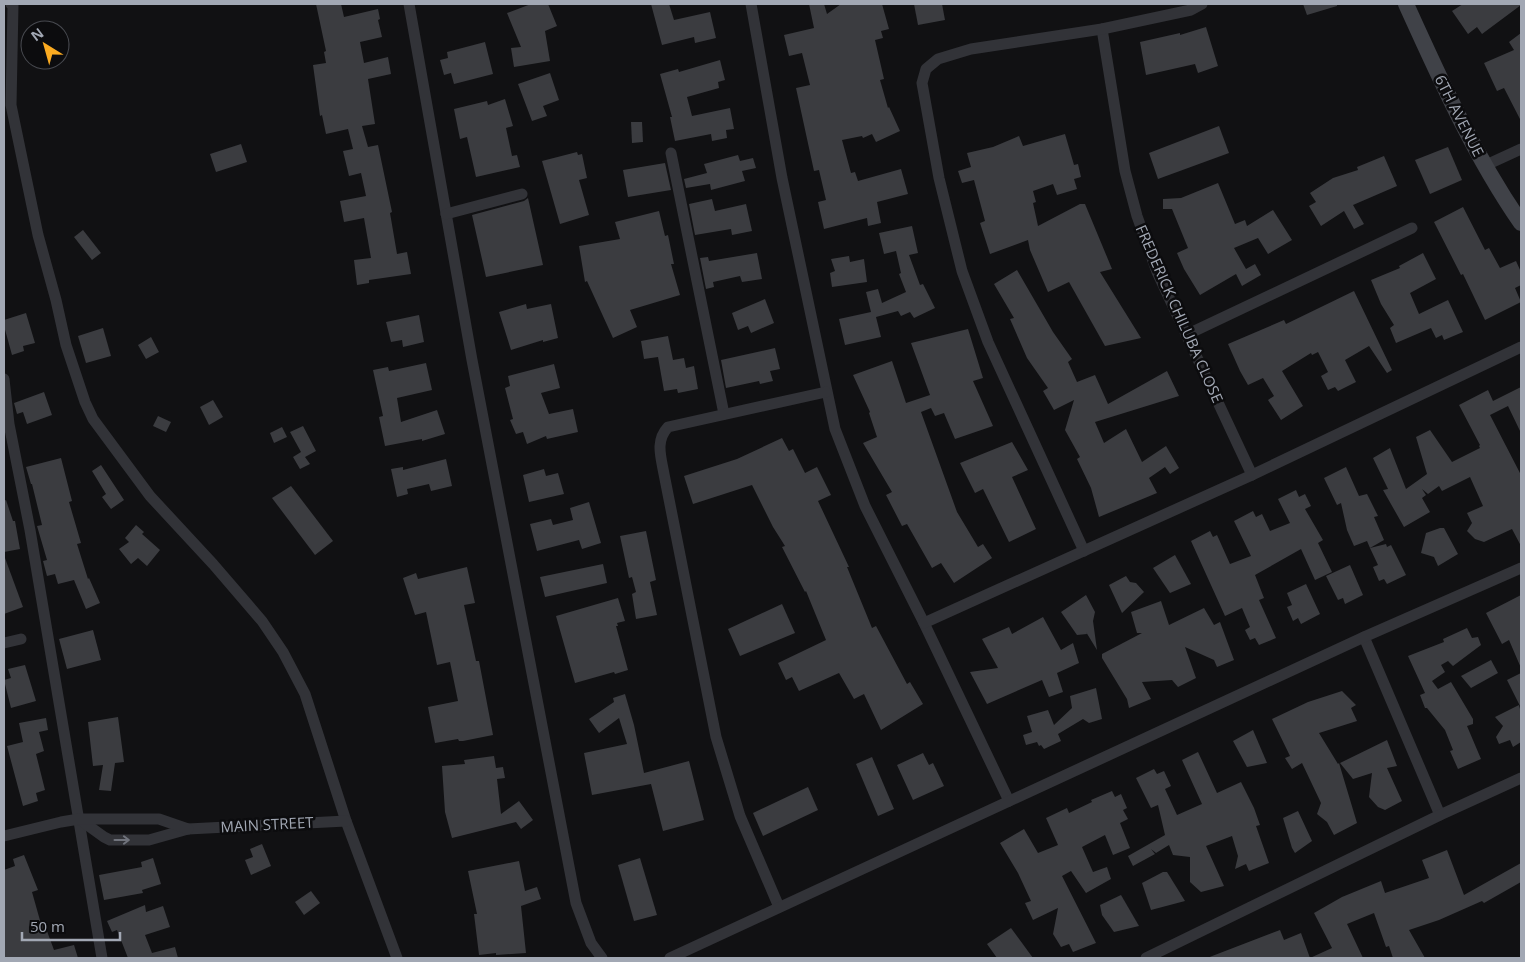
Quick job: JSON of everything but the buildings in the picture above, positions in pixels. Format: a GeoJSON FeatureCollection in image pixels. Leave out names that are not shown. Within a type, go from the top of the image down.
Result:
{"type":"FeatureCollection","features":[{"type":"Feature","properties":{"kind":"street"},"geometry":{"type":"LineString","coordinates":[[13,4],[11,105],[38,234],[66,345],[85,402],[93,419],[150,496],[262,621],[283,652],[305,694],[346,821],[397,958]]}},
{"type":"Feature","properties":{"kind":"street"},"geometry":{"type":"LineString","coordinates":[[409,4],[472,360],[576,903],[591,943],[602,958]]}},
{"type":"Feature","properties":{"kind":"street"},"geometry":{"type":"LineString","coordinates":[[751,4],[782,178],[835,429],[865,506],[924,623],[1009,801]]}},
{"type":"Feature","properties":{"kind":"street"},"geometry":{"type":"LineString","coordinates":[[1084,551],[988,342],[962,271],[939,178],[922,83],[926,69],[938,59],[971,49],[1102,29],[1190,10],[1202,4]]}},
{"type":"Feature","properties":{"kind":"street","name":"6TH AVENUE"},"geometry":{"type":"LineString","coordinates":[[1406,4],[1458,117],[1484,166],[1521,223]]}},
{"type":"Feature","properties":{"kind":"street","name":"FREDERICK CHILUBA CLOSE"},"geometry":{"type":"LineString","coordinates":[[1102,29],[1125,171],[1137,216],[1157,272],[1252,475]]}},
{"type":"Feature","properties":{"kind":"street"},"geometry":{"type":"LineString","coordinates":[[1484,166],[1521,149]]}},
{"type":"Feature","properties":{"kind":"street"},"geometry":{"type":"LineString","coordinates":[[671,153],[724,414]]}},
{"type":"Feature","properties":{"kind":"street"},"geometry":{"type":"LineString","coordinates":[[446,214],[522,194]]}},
{"type":"Feature","properties":{"kind":"street"},"geometry":{"type":"LineString","coordinates":[[1186,335],[1412,228]]}},
{"type":"Feature","properties":{"kind":"street"},"geometry":{"type":"LineString","coordinates":[[924,623],[1252,475],[1521,347]]}},
{"type":"Feature","properties":{"kind":"street"},"geometry":{"type":"LineString","coordinates":[[4,379],[9,424],[30,530],[102,958]]}},
{"type":"Feature","properties":{"kind":"street"},"geometry":{"type":"LineString","coordinates":[[779,908],[740,816],[716,737],[659,442],[662,433],[668,427],[826,392]]}},
{"type":"Feature","properties":{"kind":"street"},"geometry":{"type":"LineString","coordinates":[[670,958],[1364,637],[1521,568]]}},
{"type":"Feature","properties":{"kind":"street"},"geometry":{"type":"LineString","coordinates":[[1364,637],[1440,815]]}},
{"type":"Feature","properties":{"kind":"street"},"geometry":{"type":"LineString","coordinates":[[4,643],[21,639]]}},
{"type":"Feature","properties":{"kind":"street"},"geometry":{"type":"LineString","coordinates":[[1146,958],[1440,815],[1521,778]]}},
{"type":"Feature","properties":{"kind":"street","name":"MAIN STREET"},"geometry":{"type":"LineString","coordinates":[[80,819],[104,838],[110,840],[149,840],[188,829],[346,821]]}},
{"type":"Feature","properties":{"kind":"street","name":"MAIN STREET"},"geometry":{"type":"LineString","coordinates":[[4,836],[80,819],[159,819],[188,829]]}}]}
